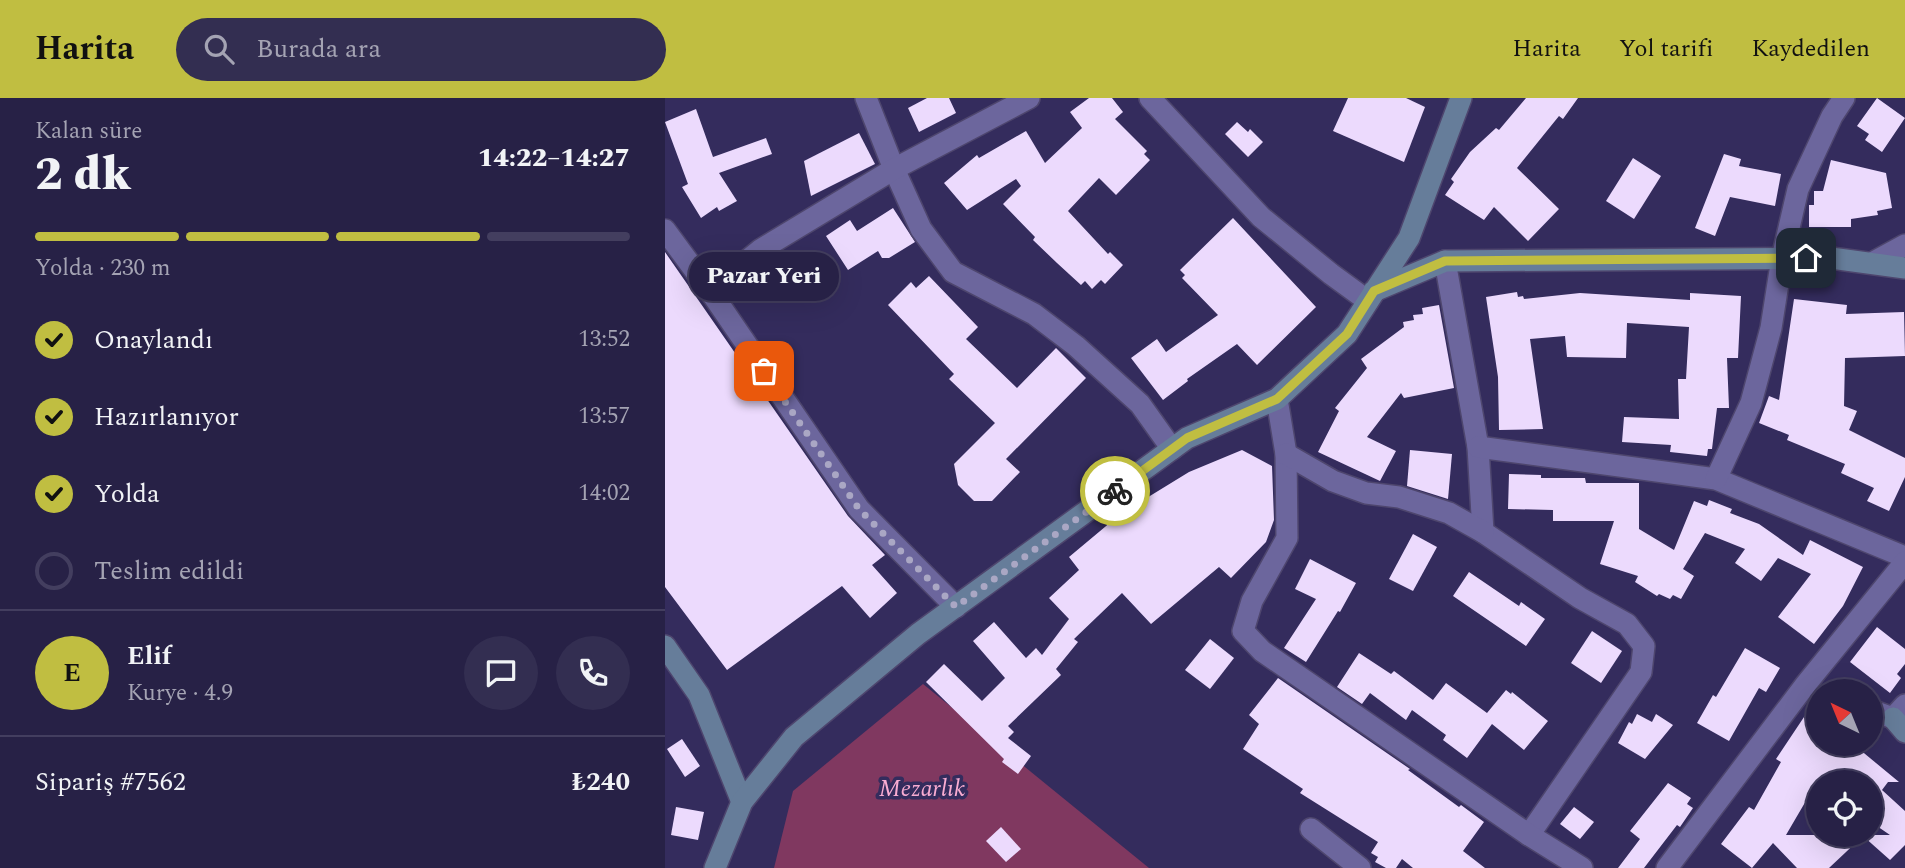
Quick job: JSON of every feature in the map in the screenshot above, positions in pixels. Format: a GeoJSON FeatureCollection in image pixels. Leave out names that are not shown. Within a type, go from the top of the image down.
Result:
{"type":"FeatureCollection","features":[{"type":"Feature","properties":{"kind":"main road"},"geometry":{"type":"LineString","coordinates":[[715,868],[742,802],[794,737],[918,634],[1187,438],[1277,399],[1347,334],[1409,238],[1461,98]]}},
{"type":"Feature","properties":{"kind":"main road"},"geometry":{"type":"LineString","coordinates":[[1371,296],[1445,261],[1831,258],[1905,268]]}},
{"type":"Feature","properties":{"kind":"main road"},"geometry":{"type":"LineString","coordinates":[[665,646],[699,695],[742,802]]}},
{"type":"Feature","properties":{"kind":"street"},"geometry":{"type":"LineString","coordinates":[[866,98],[921,229],[953,272],[1034,314],[1076,346],[1140,404],[1172,449]]}},
{"type":"Feature","properties":{"kind":"street"},"geometry":{"type":"LineString","coordinates":[[711,290],[760,250],[894,169],[1029,98]]}},
{"type":"Feature","properties":{"kind":"street"},"geometry":{"type":"LineString","coordinates":[[1150,98],[1261,218],[1331,274],[1371,296]]}},
{"type":"Feature","properties":{"kind":"street"},"geometry":{"type":"LineString","coordinates":[[1716,479],[1751,403],[1770,328],[1798,189],[1832,116],[1844,98]]}},
{"type":"Feature","properties":{"kind":"street"},"geometry":{"type":"LineString","coordinates":[[665,230],[711,290],[859,509],[956,607]]}},
{"type":"Feature","properties":{"kind":"street"},"geometry":{"type":"LineString","coordinates":[[1872,263],[1905,246]]}},
{"type":"Feature","properties":{"kind":"street"},"geometry":{"type":"LineString","coordinates":[[1445,261],[1478,447],[1483,532]]}},
{"type":"Feature","properties":{"kind":"street"},"geometry":{"type":"LineString","coordinates":[[1277,399],[1286,454],[1287,538],[1252,601],[1243,631],[1262,650],[1529,835],[1582,868]]}},
{"type":"Feature","properties":{"kind":"street"},"geometry":{"type":"LineString","coordinates":[[1478,447],[1716,479],[1905,559],[1821,679]]}},
{"type":"Feature","properties":{"kind":"street"},"geometry":{"type":"LineString","coordinates":[[1286,454],[1333,481],[1366,494],[1399,497],[1449,513],[1483,532],[1580,598],[1627,624],[1644,646],[1641,672],[1529,835]]}},
{"type":"Feature","properties":{"kind":"street"},"geometry":{"type":"LineString","coordinates":[[1667,868],[1806,698]]}},
{"type":"Feature","properties":{"kind":"street"},"geometry":{"type":"LineString","coordinates":[[1883,713],[1901,718]]}},
{"type":"Feature","properties":{"kind":"street"},"geometry":{"type":"LineString","coordinates":[[1311,829],[1360,868]]}},
{"type":"Feature","properties":{"kind":"green space","name":"Mezarlık"},"geometry":{"type":"Polygon","coordinates":[[[923,684],[1149,868],[774,868],[793,791],[923,684]]]}},
{"type":"Feature","properties":{"kind":"building"},"geometry":{"type":"Polygon","coordinates":[[[927,98],[949,98],[956,113],[919,132],[908,108],[927,98]]]}},
{"type":"Feature","properties":{"kind":"building"},"geometry":{"type":"Polygon","coordinates":[[[1089,98],[1112,98],[1123,112],[1115,119],[1147,151],[1144,154],[1150,160],[1116,195],[1099,178],[1068,211],[1108,254],[1110,252],[1123,265],[1105,284],[1101,280],[1092,289],[1085,281],[1081,285],[1057,263],[1033,240],[1035,237],[1003,204],[1021,186],[1016,179],[967,210],[944,183],[977,155],[979,158],[1026,131],[1045,163],[1082,128],[1070,112],[1089,98]]]}},
{"type":"Feature","properties":{"kind":"building"},"geometry":{"type":"Polygon","coordinates":[[[1348,98],[1406,98],[1425,107],[1404,162],[1333,131],[1348,98]]]}},
{"type":"Feature","properties":{"kind":"building"},"geometry":{"type":"Polygon","coordinates":[[[1526,98],[1578,98],[1563,119],[1559,116],[1517,168],[1559,209],[1528,241],[1494,207],[1484,220],[1445,195],[1454,182],[1451,179],[1470,152],[1496,128],[1499,130],[1526,98]]]}},
{"type":"Feature","properties":{"kind":"building"},"geometry":{"type":"Polygon","coordinates":[[[1877,98],[1905,118],[1882,152],[1865,140],[1869,134],[1857,126],[1877,98]]]}},
{"type":"Feature","properties":{"kind":"building"},"geometry":{"type":"Polygon","coordinates":[[[696,109],[713,157],[766,138],[772,154],[719,173],[737,201],[719,211],[717,207],[701,218],[682,187],[688,184],[665,122],[696,109]]]}},
{"type":"Feature","properties":{"kind":"building"},"geometry":{"type":"Polygon","coordinates":[[[1237,122],[1248,132],[1250,129],[1263,142],[1248,157],[1225,134],[1237,122]]]}},
{"type":"Feature","properties":{"kind":"building"},"geometry":{"type":"Polygon","coordinates":[[[859,133],[875,164],[811,196],[804,161],[859,133]]]}},
{"type":"Feature","properties":{"kind":"building"},"geometry":{"type":"Polygon","coordinates":[[[1724,154],[1741,159],[1739,166],[1781,174],[1775,206],[1730,197],[1715,236],[1695,228],[1724,154]]]}},
{"type":"Feature","properties":{"kind":"building"},"geometry":{"type":"Polygon","coordinates":[[[1633,158],[1661,176],[1634,219],[1606,201],[1633,158]]]}},
{"type":"Feature","properties":{"kind":"building"},"geometry":{"type":"Polygon","coordinates":[[[1831,160],[1886,173],[1892,208],[1877,211],[1878,215],[1851,219],[1851,227],[1809,227],[1809,205],[1814,205],[1814,191],[1823,191],[1831,160]]]}},
{"type":"Feature","properties":{"kind":"building"},"geometry":{"type":"Polygon","coordinates":[[[893,208],[915,242],[889,258],[882,258],[878,251],[848,270],[826,236],[850,220],[857,231],[893,208]]]}},
{"type":"Feature","properties":{"kind":"building"},"geometry":{"type":"Polygon","coordinates":[[[1233,218],[1316,307],[1257,365],[1237,344],[1187,379],[1188,381],[1163,400],[1131,358],[1157,339],[1166,352],[1218,315],[1182,278],[1185,275],[1180,270],[1233,218]]]}},
{"type":"Feature","properties":{"kind":"building"},"geometry":{"type":"Polygon","coordinates":[[[665,252],[848,516],[885,555],[872,565],[897,593],[870,618],[842,586],[727,670],[665,587],[665,252]]]}},
{"type":"Feature","properties":{"kind":"building"},"geometry":{"type":"Polygon","coordinates":[[[929,276],[978,327],[966,339],[1017,388],[1056,348],[1086,378],[1006,459],[1020,472],[992,501],[974,501],[958,485],[954,464],[995,423],[949,379],[954,374],[888,305],[911,282],[916,288],[929,276]]]}},
{"type":"Feature","properties":{"kind":"building"},"geometry":{"type":"Polygon","coordinates":[[[1517,292],[1518,297],[1523,296],[1524,299],[1580,293],[1690,300],[1690,293],[1741,296],[1738,358],[1727,358],[1729,408],[1717,408],[1712,449],[1708,449],[1707,456],[1670,452],[1671,445],[1622,442],[1624,417],[1679,419],[1678,379],[1686,379],[1689,327],[1627,323],[1626,358],[1567,357],[1565,336],[1530,339],[1543,429],[1499,430],[1498,377],[1486,297],[1517,292]]]}},
{"type":"Feature","properties":{"kind":"building"},"geometry":{"type":"Polygon","coordinates":[[[1794,299],[1847,305],[1846,314],[1904,312],[1905,356],[1845,358],[1844,406],[1857,411],[1849,430],[1905,458],[1905,477],[1889,511],[1867,501],[1874,488],[1841,473],[1845,464],[1787,440],[1789,435],[1759,423],[1769,396],[1779,400],[1794,299]]]}},
{"type":"Feature","properties":{"kind":"building"},"geometry":{"type":"Polygon","coordinates":[[[1439,305],[1454,388],[1404,398],[1401,393],[1367,437],[1396,451],[1380,481],[1318,452],[1339,411],[1335,408],[1367,368],[1361,359],[1404,327],[1403,322],[1414,320],[1413,315],[1423,314],[1422,308],[1439,305]]]}},
{"type":"Feature","properties":{"kind":"building"},"geometry":{"type":"Polygon","coordinates":[[[1242,450],[1272,466],[1274,520],[1266,542],[1231,578],[1219,567],[1151,624],[1122,593],[1074,639],[1078,642],[1056,669],[1061,675],[1008,726],[1014,732],[1008,738],[1031,756],[1018,774],[1002,762],[1004,759],[926,682],[944,664],[982,701],[1005,678],[973,641],[994,622],[1026,658],[1036,648],[1042,655],[1069,619],[1049,598],[1079,570],[1069,557],[1142,496],[1145,499],[1189,472],[1242,450]]]}},
{"type":"Feature","properties":{"kind":"building"},"geometry":{"type":"Polygon","coordinates":[[[1410,450],[1452,454],[1448,499],[1407,486],[1410,450]]]}},
{"type":"Feature","properties":{"kind":"building"},"geometry":{"type":"Polygon","coordinates":[[[1509,474],[1541,475],[1541,478],[1585,478],[1586,483],[1639,483],[1639,529],[1674,550],[1694,501],[1707,506],[1709,500],[1732,509],[1730,513],[1759,524],[1803,555],[1810,540],[1863,567],[1843,606],[1814,644],[1778,617],[1811,574],[1778,558],[1761,581],[1735,563],[1745,549],[1705,533],[1683,569],[1694,576],[1681,599],[1673,595],[1670,599],[1659,594],[1657,596],[1635,582],[1638,576],[1600,564],[1614,521],[1553,521],[1553,510],[1508,509],[1509,474]]]}},
{"type":"Feature","properties":{"kind":"building"},"geometry":{"type":"Polygon","coordinates":[[[1413,534],[1437,547],[1413,591],[1389,579],[1413,534]]]}},
{"type":"Feature","properties":{"kind":"building"},"geometry":{"type":"Polygon","coordinates":[[[1310,559],[1356,583],[1306,662],[1284,648],[1316,599],[1295,589],[1310,559]]]}},
{"type":"Feature","properties":{"kind":"building"},"geometry":{"type":"Polygon","coordinates":[[[1469,572],[1519,606],[1521,602],[1545,619],[1526,646],[1453,596],[1469,572]]]}},
{"type":"Feature","properties":{"kind":"building"},"geometry":{"type":"Polygon","coordinates":[[[1877,627],[1905,649],[1905,664],[1897,674],[1901,678],[1890,693],[1883,688],[1883,679],[1872,679],[1850,662],[1877,627]]]}},
{"type":"Feature","properties":{"kind":"building"},"geometry":{"type":"Polygon","coordinates":[[[1592,631],[1622,651],[1601,683],[1571,663],[1592,631]]]}},
{"type":"Feature","properties":{"kind":"building"},"geometry":{"type":"Polygon","coordinates":[[[1210,639],[1234,658],[1210,689],[1185,670],[1210,639]]]}},
{"type":"Feature","properties":{"kind":"building"},"geometry":{"type":"Polygon","coordinates":[[[1745,648],[1780,668],[1766,692],[1759,688],[1729,741],[1697,723],[1745,648]]]}},
{"type":"Feature","properties":{"kind":"building"},"geometry":{"type":"Polygon","coordinates":[[[1359,653],[1391,674],[1394,671],[1433,700],[1446,683],[1487,713],[1506,690],[1548,721],[1524,750],[1492,724],[1467,758],[1443,740],[1446,735],[1412,710],[1406,720],[1370,693],[1362,704],[1337,687],[1359,653]]]}},
{"type":"Feature","properties":{"kind":"building"},"geometry":{"type":"Polygon","coordinates":[[[1278,678],[1484,822],[1463,851],[1485,868],[1413,868],[1402,859],[1396,868],[1386,868],[1375,862],[1378,857],[1371,853],[1378,842],[1300,793],[1303,789],[1243,749],[1259,724],[1249,715],[1278,678]]]}},
{"type":"Feature","properties":{"kind":"building"},"geometry":{"type":"Polygon","coordinates":[[[1637,714],[1652,722],[1656,714],[1673,725],[1645,759],[1618,743],[1629,722],[1632,724],[1637,714]]]}},
{"type":"Feature","properties":{"kind":"building"},"geometry":{"type":"Polygon","coordinates":[[[1806,714],[1806,756],[1868,756],[1899,782],[1888,782],[1883,789],[1883,770],[1806,770],[1806,801],[1786,835],[1806,835],[1806,847],[1851,847],[1829,868],[1797,868],[1773,843],[1752,868],[1721,844],[1749,807],[1754,810],[1781,762],[1776,759],[1806,714]]]}},
{"type":"Feature","properties":{"kind":"building"},"geometry":{"type":"Polygon","coordinates":[[[682,739],[700,766],[685,777],[667,749],[682,739]]]}},
{"type":"Feature","properties":{"kind":"building"},"geometry":{"type":"Polygon","coordinates":[[[1668,783],[1691,798],[1687,804],[1693,808],[1644,868],[1618,868],[1640,839],[1630,831],[1668,783]]]}},
{"type":"Feature","properties":{"kind":"building"},"geometry":{"type":"Polygon","coordinates":[[[1883,791],[1905,811],[1905,845],[1890,860],[1875,847],[1883,847],[1883,835],[1890,835],[1883,830],[1883,791]]]}},
{"type":"Feature","properties":{"kind":"building"},"geometry":{"type":"Polygon","coordinates":[[[676,807],[704,812],[698,840],[671,835],[676,807]]]}},
{"type":"Feature","properties":{"kind":"building"},"geometry":{"type":"Polygon","coordinates":[[[1574,807],[1594,822],[1580,839],[1560,824],[1574,807]]]}},
{"type":"Feature","properties":{"kind":"building"},"geometry":{"type":"Polygon","coordinates":[[[1001,827],[1021,849],[1006,862],[986,841],[1001,827]]]}},
{"type":"Feature","properties":{"kind":"way so far"},"geometry":{"type":"LineString","coordinates":[[764,371],[859,509],[956,607],[1115,491]]}},
{"type":"Feature","properties":{"kind":"place","name":"Pazar Yeri"},"geometry":{"type":"Point","coordinates":[764,371]}},
{"type":"Feature","properties":{"kind":"route"},"geometry":{"type":"LineString","coordinates":[[1115,491],[1187,438],[1277,399],[1347,334],[1374,291],[1445,261],[1806,258]]}}]}
